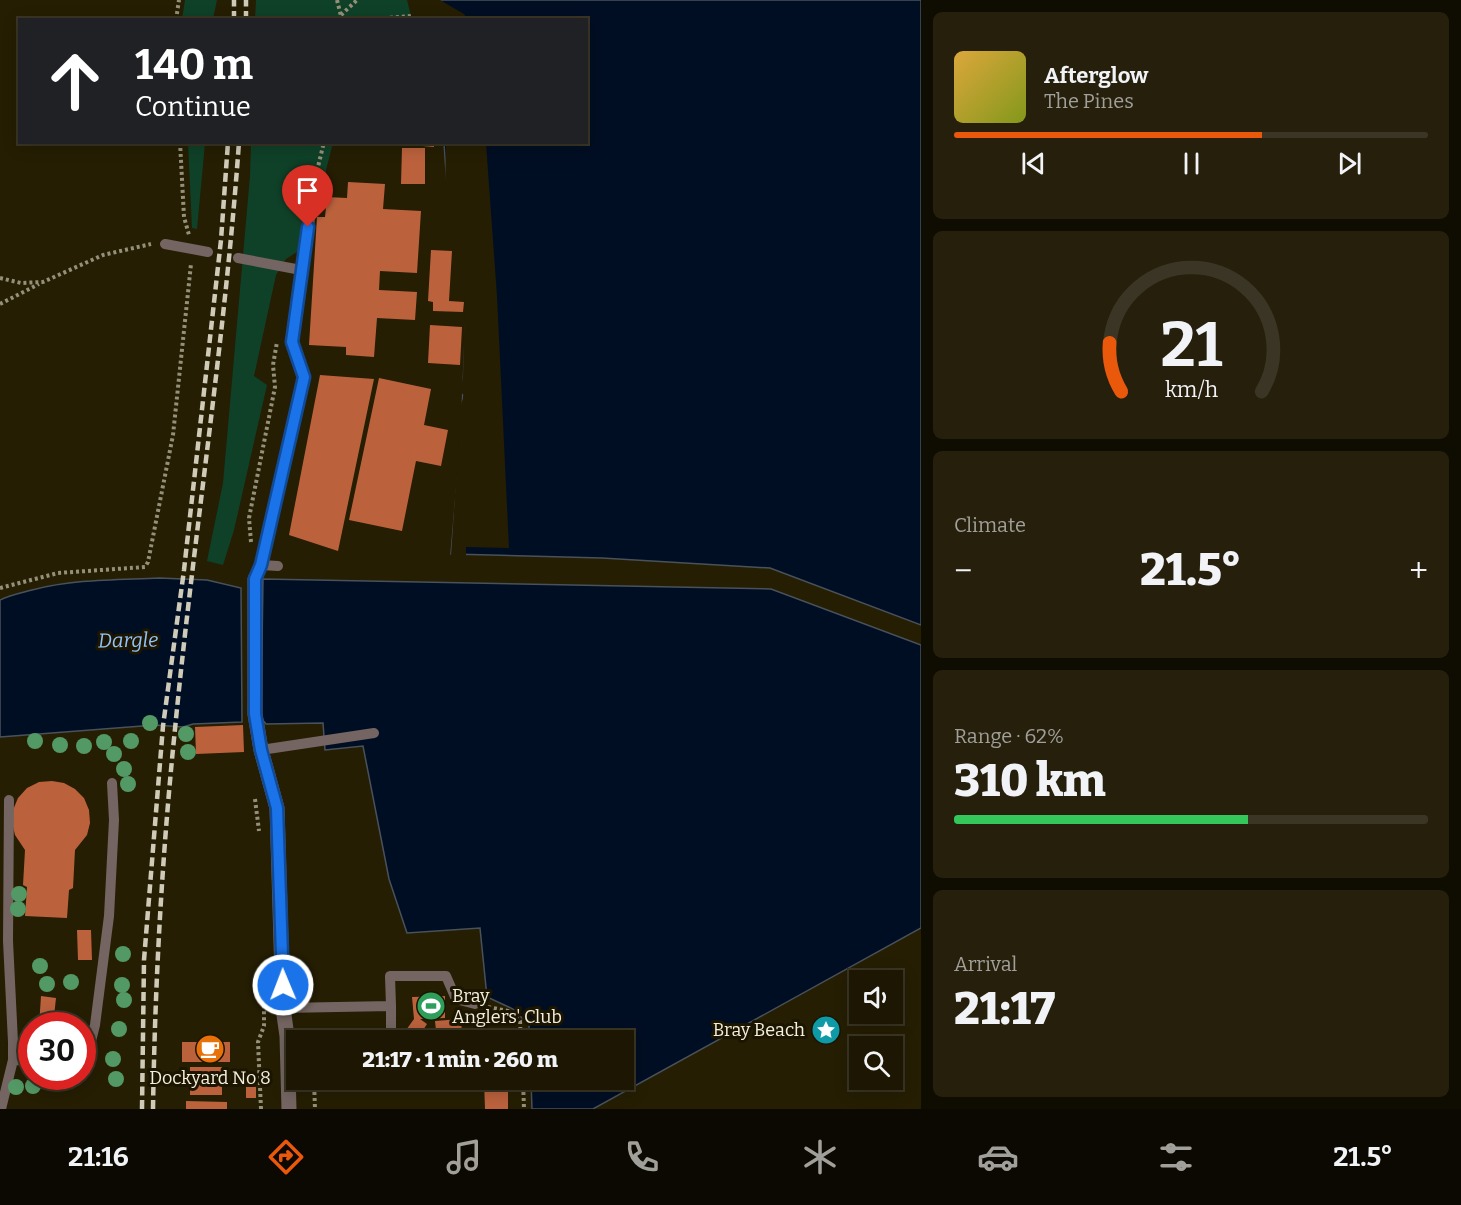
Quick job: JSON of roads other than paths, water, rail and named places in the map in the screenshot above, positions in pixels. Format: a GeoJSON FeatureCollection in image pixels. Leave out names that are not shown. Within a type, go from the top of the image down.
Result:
{"type":"FeatureCollection","features":[{"type":"Feature","properties":{"kind":"street"},"geometry":{"type":"LineString","coordinates":[[258,572],[255,714],[261,750],[277,808],[283,1008],[287,1036],[289,1109]]}},
{"type":"Feature","properties":{"kind":"lane"},"geometry":{"type":"LineString","coordinates":[[278,566],[258,572],[304,377],[292,342],[315,184]]}},
{"type":"Feature","properties":{"kind":"lane"},"geometry":{"type":"LineString","coordinates":[[165,244],[208,252]]}},
{"type":"Feature","properties":{"kind":"lane"},"geometry":{"type":"LineString","coordinates":[[238,258],[301,270]]}},
{"type":"Feature","properties":{"kind":"lane"},"geometry":{"type":"LineString","coordinates":[[261,750],[374,733]]}},
{"type":"Feature","properties":{"kind":"lane"},"geometry":{"type":"LineString","coordinates":[[96,1017],[108,916],[114,819],[112,783]]}},
{"type":"Feature","properties":{"kind":"lane"},"geometry":{"type":"LineString","coordinates":[[1,1109],[13,1060],[8,941],[9,800]]}},
{"type":"Feature","properties":{"kind":"lane"},"geometry":{"type":"LineString","coordinates":[[391,1030],[390,976],[446,976],[456,999],[475,1004]]}},
{"type":"Feature","properties":{"kind":"lane"},"geometry":{"type":"LineString","coordinates":[[283,1008],[391,1006]]}},
{"type":"Feature","properties":{"kind":"lane"},"geometry":{"type":"LineString","coordinates":[[13,1060],[18,1060]]}},
{"type":"Feature","properties":{"kind":"water"},"geometry":{"type":"Polygon","coordinates":[[[410,0],[921,0],[921,625],[770,568],[602,558],[451,554],[461,436],[467,290],[455,239],[447,186],[444,144],[588,144],[588,18],[415,18],[410,0]]]}},
{"type":"Feature","properties":{"kind":"water","name":"Dargle"},"geometry":{"type":"Polygon","coordinates":[[[159,578],[207,580],[241,588],[242,722],[193,724],[183,727],[155,725],[0,737],[0,600],[48,586],[159,578]]]}},
{"type":"Feature","properties":{"kind":"water"},"geometry":{"type":"Polygon","coordinates":[[[263,579],[771,589],[921,645],[921,928],[634,1086],[634,1030],[529,1030],[529,1025],[513,1009],[487,997],[480,928],[407,933],[389,879],[363,746],[325,750],[323,723],[266,724],[261,718],[263,579]]]}},
{"type":"Feature","properties":{"kind":"water"},"geometry":{"type":"Polygon","coordinates":[[[531,1090],[627,1090],[593,1109],[532,1109],[531,1090]]]}},
{"type":"Feature","properties":{"kind":"railway"},"geometry":{"type":"LineString","coordinates":[[234,0],[234,18]]}},
{"type":"Feature","properties":{"kind":"railway"},"geometry":{"type":"LineString","coordinates":[[246,0],[246,18]]}},
{"type":"Feature","properties":{"kind":"railway"},"geometry":{"type":"LineString","coordinates":[[142,1109],[144,960],[163,726],[184,570],[221,240],[228,144]]}},
{"type":"Feature","properties":{"kind":"railway"},"geometry":{"type":"LineString","coordinates":[[153,1109],[155,1014],[170,777],[218,363],[239,144]]}},
{"type":"Feature","properties":{"kind":"place","name":"Bray Anglers' Club"},"geometry":{"type":"Point","coordinates":[431,1006]}},
{"type":"Feature","properties":{"kind":"place","name":"Bray Beach"},"geometry":{"type":"Point","coordinates":[826,1030]}},
{"type":"Feature","properties":{"kind":"place","name":"Dockyard No 8"},"geometry":{"type":"Point","coordinates":[210,1049]}}]}
